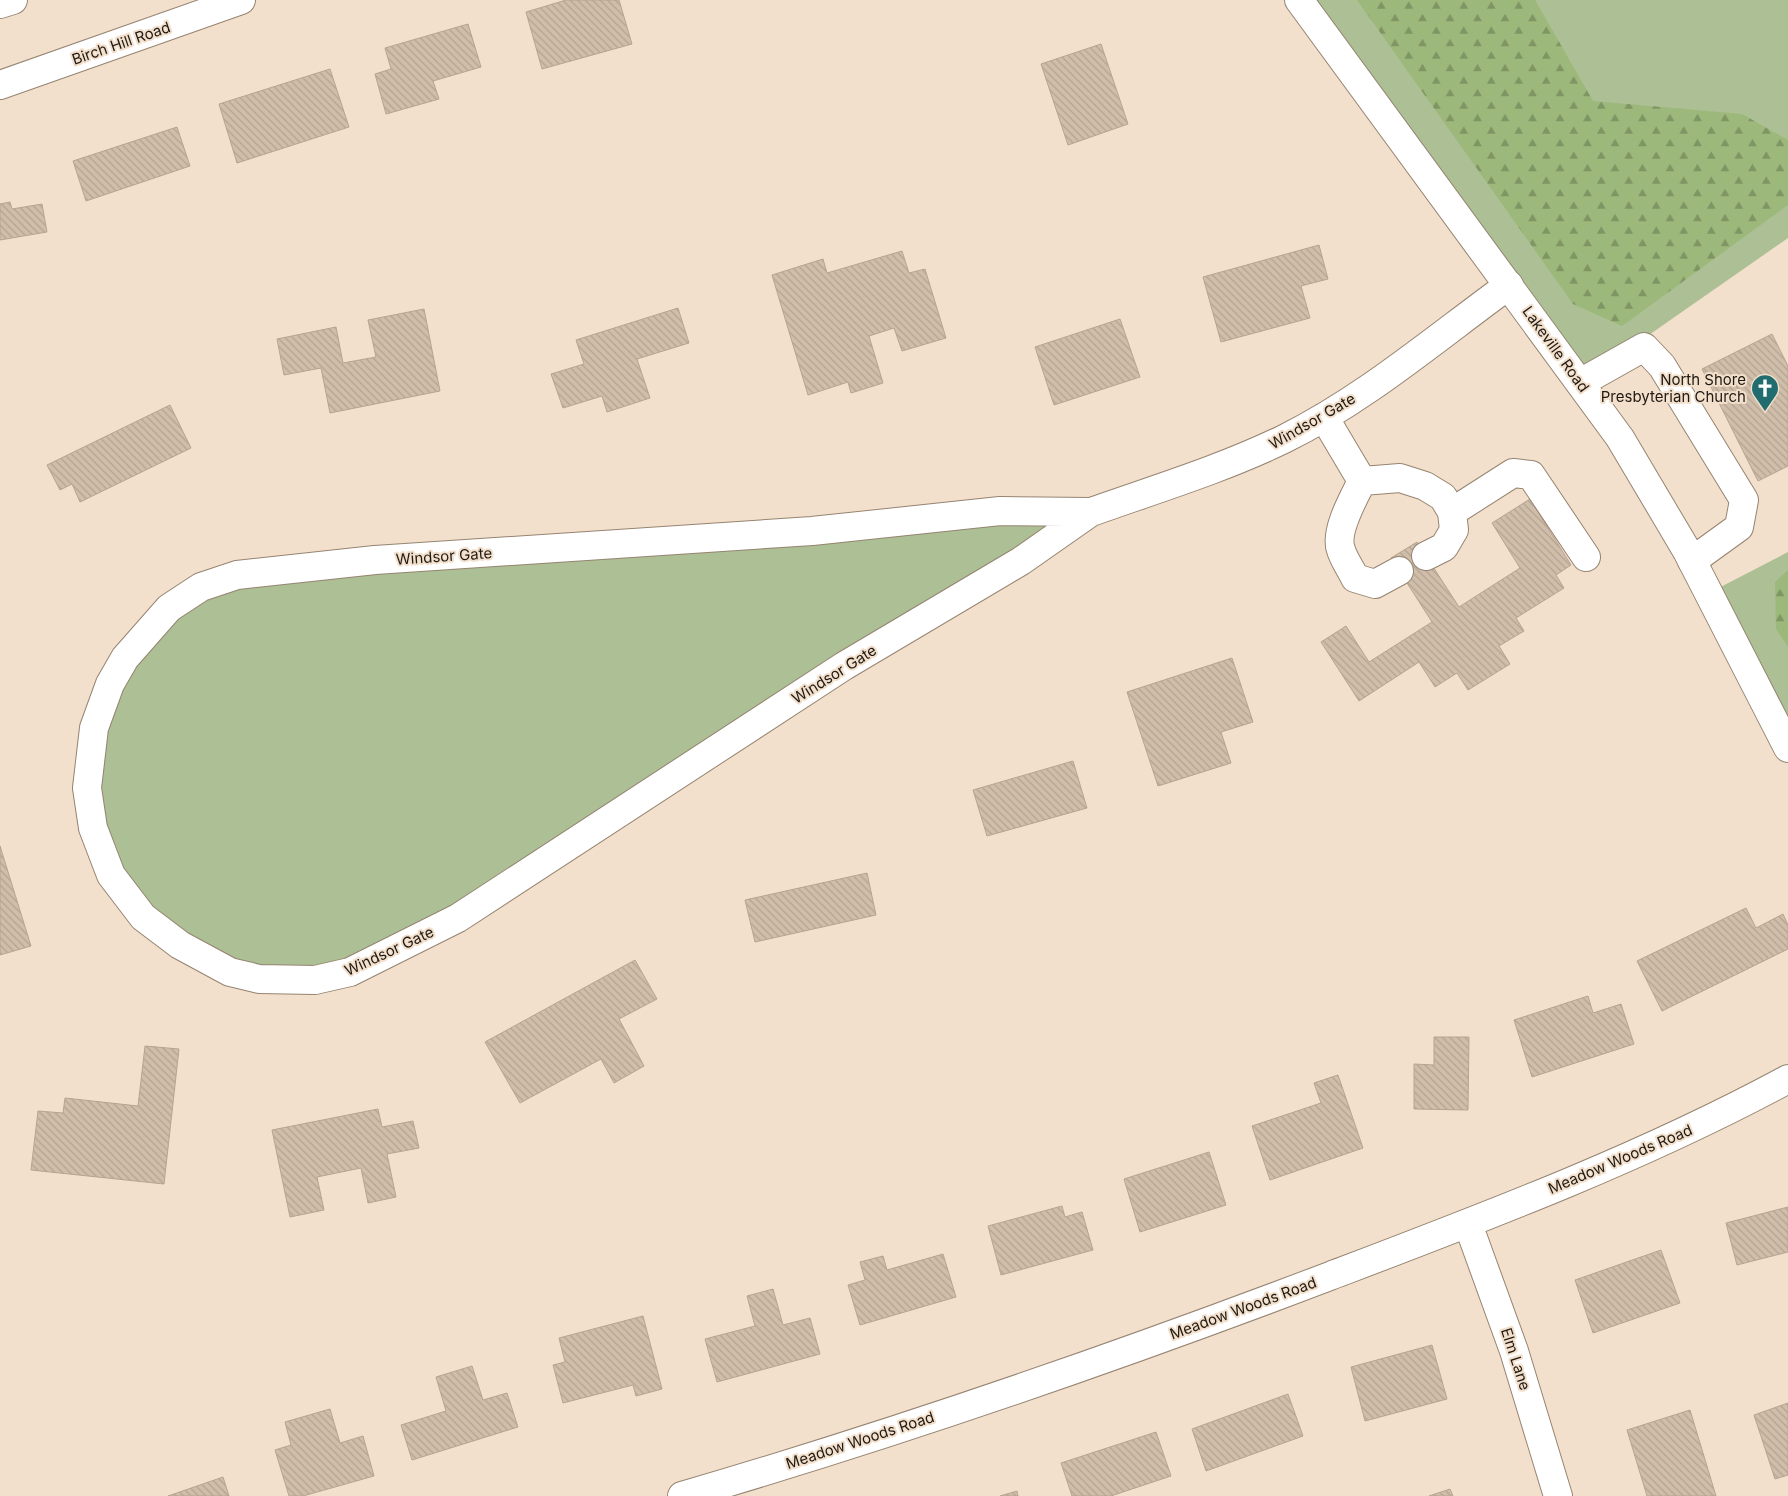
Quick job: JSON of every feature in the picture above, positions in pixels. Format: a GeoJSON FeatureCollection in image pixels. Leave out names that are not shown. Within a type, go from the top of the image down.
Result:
{"type":"FeatureCollection","features":[{"type":"Feature","properties":{"kind":"street"},"geometry":{"type":"LineString","coordinates":[[0,4],[13,0]]}},
{"type":"Feature","properties":{"kind":"street","name":"Birch Hill Road"},"geometry":{"type":"LineString","coordinates":[[0,85],[242,0]]}},
{"type":"Feature","properties":{"kind":"street","name":"Lakeville Road"},"geometry":{"type":"LineString","coordinates":[[1298,0],[1620,438],[1692,561],[1788,748]]}},
{"type":"Feature","properties":{"kind":"street","name":"Windsor Gate"},"geometry":{"type":"LineString","coordinates":[[1092,512],[1000,511],[812,532],[375,560],[228,578],[200,587],[169,608],[124,658],[110,684],[94,728],[87,788],[93,828],[111,875],[143,917],[180,946],[230,972],[260,979],[315,980],[350,972],[458,918],[844,666],[1021,560],[1092,512],[1222,467],[1284,439],[1324,417],[1376,382],[1509,285]]}},
{"type":"Feature","properties":{"kind":"street"},"geometry":{"type":"LineString","coordinates":[[1580,383],[1644,347],[1662,366],[1744,500],[1739,527],[1692,561]]}},
{"type":"Feature","properties":{"kind":"street"},"geometry":{"type":"LineString","coordinates":[[1324,417],[1362,481]]}},
{"type":"Feature","properties":{"kind":"street"},"geometry":{"type":"LineString","coordinates":[[1452,512],[1513,473],[1531,475],[1586,557]]}},
{"type":"Feature","properties":{"kind":"street"},"geometry":{"type":"LineString","coordinates":[[1362,481],[1400,478],[1425,486],[1443,497],[1452,512],[1454,530],[1444,547],[1426,556]]}},
{"type":"Feature","properties":{"kind":"street"},"geometry":{"type":"LineString","coordinates":[[1362,481],[1349,506],[1342,527],[1340,548],[1355,578],[1375,584],[1399,571]]}},
{"type":"Feature","properties":{"kind":"street","name":"Meadow Woods Road"},"geometry":{"type":"LineString","coordinates":[[682,1496],[984,1400],[1256,1304],[1468,1224],[1709,1121],[1788,1079]]}},
{"type":"Feature","properties":{"kind":"street","name":"Elm Lane"},"geometry":{"type":"LineString","coordinates":[[1468,1224],[1514,1351],[1558,1496]]}},
{"type":"Feature","properties":{"kind":"green space"},"geometry":{"type":"Polygon","coordinates":[[[1304,0],[1788,0],[1788,238],[1580,383],[1304,0]]]}},
{"type":"Feature","properties":{"kind":"green space"},"geometry":{"type":"Polygon","coordinates":[[[1357,0],[1535,0],[1593,101],[1742,114],[1788,140],[1788,205],[1622,326],[1573,304],[1357,0]]]}},
{"type":"Feature","properties":{"kind":"green space"},"geometry":{"type":"Polygon","coordinates":[[[1091,512],[350,972],[230,972],[111,875],[94,728],[110,684],[201,587],[1091,512]]]}},
{"type":"Feature","properties":{"kind":"green space"},"geometry":{"type":"Polygon","coordinates":[[[1788,552],[1788,748],[1709,593],[1788,552]]]}},
{"type":"Feature","properties":{"kind":"green space"},"geometry":{"type":"Polygon","coordinates":[[[1788,570],[1788,647],[1776,629],[1775,582],[1788,570]]]}},
{"type":"Feature","properties":{"kind":"building"},"geometry":{"type":"Polygon","coordinates":[[[566,0],[619,0],[632,44],[542,69],[526,12],[566,0]]]}},
{"type":"Feature","properties":{"kind":"building"},"geometry":{"type":"Polygon","coordinates":[[[468,24],[481,67],[433,81],[439,99],[386,114],[375,74],[391,69],[385,48],[468,24]]]}},
{"type":"Feature","properties":{"kind":"building"},"geometry":{"type":"Polygon","coordinates":[[[1101,44],[1128,124],[1068,145],[1041,64],[1101,44]]]}},
{"type":"Feature","properties":{"kind":"building"},"geometry":{"type":"Polygon","coordinates":[[[330,69],[349,127],[237,163],[219,104],[330,69]]]}},
{"type":"Feature","properties":{"kind":"building"},"geometry":{"type":"Polygon","coordinates":[[[177,127],[190,166],[86,201],[73,161],[177,127]]]}},
{"type":"Feature","properties":{"kind":"building"},"geometry":{"type":"Polygon","coordinates":[[[10,202],[12,209],[42,204],[47,232],[0,240],[0,204],[10,202]]]}},
{"type":"Feature","properties":{"kind":"building"},"geometry":{"type":"Polygon","coordinates":[[[1319,245],[1328,279],[1301,286],[1310,318],[1221,342],[1203,277],[1319,245]]]}},
{"type":"Feature","properties":{"kind":"building"},"geometry":{"type":"Polygon","coordinates":[[[902,251],[909,273],[925,269],[946,338],[902,351],[894,328],[869,336],[883,383],[851,393],[848,382],[808,395],[772,275],[823,259],[827,273],[902,251]]]}},
{"type":"Feature","properties":{"kind":"building"},"geometry":{"type":"Polygon","coordinates":[[[678,308],[689,343],[637,359],[650,398],[607,412],[602,396],[563,408],[551,374],[584,364],[576,340],[678,308]]]}},
{"type":"Feature","properties":{"kind":"building"},"geometry":{"type":"Polygon","coordinates":[[[424,309],[440,391],[330,413],[321,368],[284,375],[277,339],[336,327],[343,363],[376,357],[368,320],[424,309]]]}},
{"type":"Feature","properties":{"kind":"building"},"geometry":{"type":"Polygon","coordinates":[[[1120,319],[1140,377],[1054,405],[1035,347],[1120,319]]]}},
{"type":"Feature","properties":{"kind":"building"},"geometry":{"type":"Polygon","coordinates":[[[1772,334],[1788,366],[1788,466],[1758,481],[1702,369],[1772,334]]]}},
{"type":"Feature","properties":{"kind":"building"},"geometry":{"type":"Polygon","coordinates":[[[170,405],[191,448],[80,502],[72,484],[60,490],[47,465],[170,405]]]}},
{"type":"Feature","properties":{"kind":"building"},"geometry":{"type":"Polygon","coordinates":[[[1530,499],[1571,565],[1556,575],[1564,588],[1516,618],[1524,631],[1499,646],[1510,664],[1468,690],[1457,673],[1435,687],[1419,662],[1359,701],[1321,642],[1346,626],[1369,662],[1432,622],[1391,558],[1417,542],[1459,607],[1520,568],[1492,523],[1530,499]]]}},
{"type":"Feature","properties":{"kind":"building"},"geometry":{"type":"Polygon","coordinates":[[[1232,658],[1253,722],[1221,732],[1231,763],[1158,786],[1127,692],[1232,658]]]}},
{"type":"Feature","properties":{"kind":"building"},"geometry":{"type":"Polygon","coordinates":[[[1073,761],[1087,808],[987,836],[973,790],[1073,761]]]}},
{"type":"Feature","properties":{"kind":"building"},"geometry":{"type":"Polygon","coordinates":[[[0,846],[31,946],[0,955],[0,846]]]}},
{"type":"Feature","properties":{"kind":"building"},"geometry":{"type":"Polygon","coordinates":[[[867,873],[876,915],[755,942],[745,900],[867,873]]]}},
{"type":"Feature","properties":{"kind":"building"},"geometry":{"type":"Polygon","coordinates":[[[1746,908],[1756,928],[1783,914],[1788,925],[1788,949],[1662,1011],[1637,961],[1746,908]]]}},
{"type":"Feature","properties":{"kind":"building"},"geometry":{"type":"Polygon","coordinates":[[[635,960],[657,999],[619,1019],[644,1066],[614,1083],[601,1059],[520,1103],[485,1042],[635,960]]]}},
{"type":"Feature","properties":{"kind":"building"},"geometry":{"type":"Polygon","coordinates":[[[1588,996],[1593,1013],[1621,1004],[1634,1044],[1532,1077],[1514,1020],[1588,996]]]}},
{"type":"Feature","properties":{"kind":"building"},"geometry":{"type":"Polygon","coordinates":[[[1434,1037],[1469,1037],[1468,1110],[1414,1109],[1414,1064],[1434,1065],[1434,1037]]]}},
{"type":"Feature","properties":{"kind":"building"},"geometry":{"type":"Polygon","coordinates":[[[145,1046],[179,1049],[164,1184],[31,1170],[38,1111],[63,1113],[65,1098],[138,1106],[145,1046]]]}},
{"type":"Feature","properties":{"kind":"building"},"geometry":{"type":"Polygon","coordinates":[[[1338,1075],[1363,1148],[1270,1180],[1252,1126],[1321,1103],[1314,1083],[1338,1075]]]}},
{"type":"Feature","properties":{"kind":"building"},"geometry":{"type":"Polygon","coordinates":[[[378,1109],[382,1127],[413,1121],[419,1148],[387,1154],[396,1197],[368,1203],[361,1168],[317,1177],[324,1210],[290,1217],[272,1130],[378,1109]]]}},
{"type":"Feature","properties":{"kind":"building"},"geometry":{"type":"Polygon","coordinates":[[[1209,1152],[1226,1205],[1140,1232],[1124,1179],[1209,1152]]]}},
{"type":"Feature","properties":{"kind":"building"},"geometry":{"type":"Polygon","coordinates":[[[1062,1206],[1065,1217],[1082,1212],[1093,1250],[1001,1275],[988,1226],[1062,1206]]]}},
{"type":"Feature","properties":{"kind":"building"},"geometry":{"type":"Polygon","coordinates":[[[1788,1207],[1788,1252],[1737,1265],[1726,1223],[1788,1207]]]}},
{"type":"Feature","properties":{"kind":"building"},"geometry":{"type":"Polygon","coordinates":[[[1661,1250],[1680,1303],[1593,1333],[1575,1280],[1661,1250]]]}},
{"type":"Feature","properties":{"kind":"building"},"geometry":{"type":"Polygon","coordinates":[[[943,1254],[956,1297],[860,1325],[848,1285],[865,1280],[860,1262],[883,1256],[887,1270],[943,1254]]]}},
{"type":"Feature","properties":{"kind":"building"},"geometry":{"type":"Polygon","coordinates":[[[773,1289],[783,1325],[810,1318],[820,1354],[717,1382],[705,1339],[755,1326],[747,1296],[773,1289]]]}},
{"type":"Feature","properties":{"kind":"building"},"geometry":{"type":"Polygon","coordinates":[[[643,1316],[662,1389],[636,1396],[633,1385],[563,1403],[553,1365],[565,1362],[559,1338],[643,1316]]]}},
{"type":"Feature","properties":{"kind":"building"},"geometry":{"type":"Polygon","coordinates":[[[1432,1345],[1447,1399],[1365,1421],[1351,1367],[1432,1345]]]}},
{"type":"Feature","properties":{"kind":"building"},"geometry":{"type":"Polygon","coordinates":[[[472,1366],[483,1400],[507,1393],[518,1427],[412,1460],[401,1425],[446,1411],[436,1377],[472,1366]]]}},
{"type":"Feature","properties":{"kind":"building"},"geometry":{"type":"Polygon","coordinates":[[[1288,1394],[1303,1436],[1206,1471],[1192,1429],[1288,1394]]]}},
{"type":"Feature","properties":{"kind":"building"},"geometry":{"type":"Polygon","coordinates":[[[1788,1403],[1788,1475],[1775,1479],[1754,1415],[1788,1403]]]}},
{"type":"Feature","properties":{"kind":"building"},"geometry":{"type":"Polygon","coordinates":[[[330,1409],[340,1443],[363,1436],[374,1476],[303,1496],[289,1496],[275,1450],[291,1445],[285,1422],[330,1409]]]}},
{"type":"Feature","properties":{"kind":"building"},"geometry":{"type":"Polygon","coordinates":[[[1690,1410],[1716,1496],[1647,1496],[1627,1430],[1690,1410]]]}},
{"type":"Feature","properties":{"kind":"building"},"geometry":{"type":"Polygon","coordinates":[[[1156,1432],[1171,1476],[1111,1496],[1072,1496],[1061,1463],[1156,1432]]]}},
{"type":"Feature","properties":{"kind":"building"},"geometry":{"type":"Polygon","coordinates":[[[223,1477],[229,1496],[168,1496],[223,1477]]]}},
{"type":"Feature","properties":{"kind":"building"},"geometry":{"type":"Polygon","coordinates":[[[1450,1489],[1453,1496],[1429,1496],[1450,1489]]]}},
{"type":"Feature","properties":{"kind":"building"},"geometry":{"type":"Polygon","coordinates":[[[1017,1491],[1018,1496],[1000,1496],[1017,1491]]]}},
{"type":"Feature","properties":{"kind":"place","name":"North Shore Presbyterian Church"},"geometry":{"type":"Point","coordinates":[1765,412]}}]}
